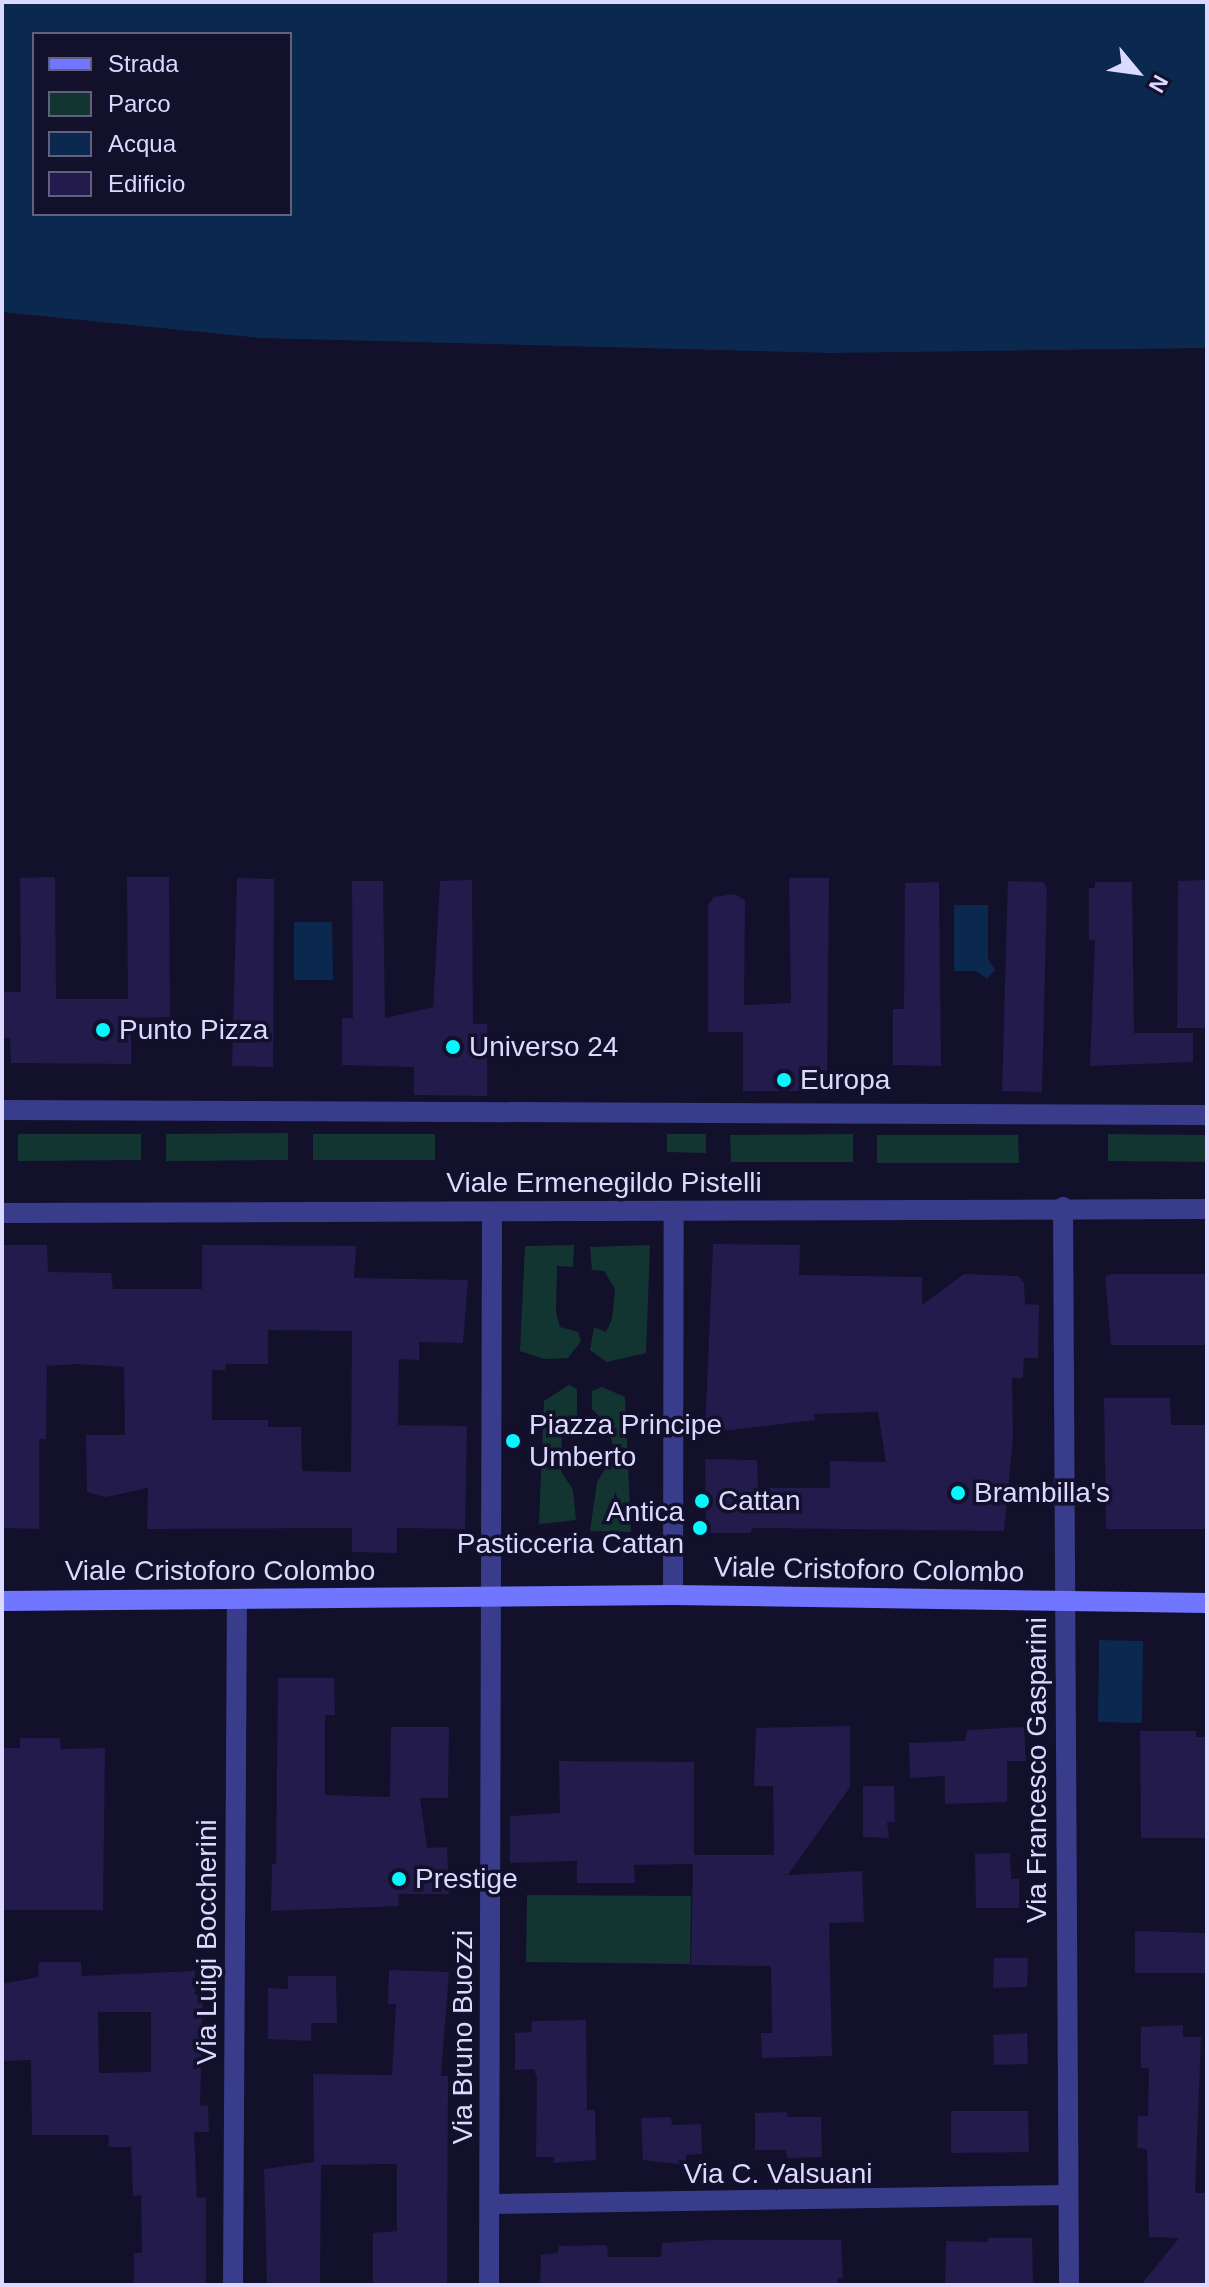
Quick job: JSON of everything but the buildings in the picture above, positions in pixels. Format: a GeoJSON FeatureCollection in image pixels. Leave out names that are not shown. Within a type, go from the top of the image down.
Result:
{"type":"FeatureCollection","features":[{"type":"Feature","properties":{"kind":"street"},"geometry":{"type":"LineString","coordinates":[[2,1110],[1207,1115]]}},
{"type":"Feature","properties":{"kind":"street","name":"Viale Ermenegildo Pistelli"},"geometry":{"type":"LineString","coordinates":[[2,1213],[1063,1207],[1207,1209]]}},
{"type":"Feature","properties":{"kind":"street","name":"Via Francesco Gasparini"},"geometry":{"type":"LineString","coordinates":[[1063,1207],[1069,2285]]}},
{"type":"Feature","properties":{"kind":"street"},"geometry":{"type":"LineString","coordinates":[[673,1595],[674,1211]]}},
{"type":"Feature","properties":{"kind":"street"},"geometry":{"type":"LineString","coordinates":[[492,1212],[492,1597]]}},
{"type":"Feature","properties":{"kind":"street","name":"Viale Cristoforo Colombo"},"geometry":{"type":"LineString","coordinates":[[2,1601],[673,1595],[1207,1603]]}},
{"type":"Feature","properties":{"kind":"street","name":"Via Bruno Buozzi"},"geometry":{"type":"LineString","coordinates":[[489,2285],[492,1597]]}},
{"type":"Feature","properties":{"kind":"street","name":"Via Luigi Boccherini"},"geometry":{"type":"LineString","coordinates":[[233,2285],[237,1599]]}},
{"type":"Feature","properties":{"kind":"street","name":"Via C. Valsuani"},"geometry":{"type":"LineString","coordinates":[[490,2204],[1067,2195]]}},
{"type":"Feature","properties":{"kind":"green space"},"geometry":{"type":"Polygon","coordinates":[[[288,1133],[288,1160],[166,1161],[166,1134],[288,1133]]]}},
{"type":"Feature","properties":{"kind":"green space"},"geometry":{"type":"Polygon","coordinates":[[[18,1134],[141,1134],[141,1160],[18,1161],[18,1134]]]}},
{"type":"Feature","properties":{"kind":"green space"},"geometry":{"type":"Polygon","coordinates":[[[313,1134],[435,1134],[435,1160],[313,1160],[313,1134]]]}},
{"type":"Feature","properties":{"kind":"green space"},"geometry":{"type":"Polygon","coordinates":[[[667,1134],[706,1134],[706,1153],[667,1152],[667,1134]]]}},
{"type":"Feature","properties":{"kind":"green space"},"geometry":{"type":"Polygon","coordinates":[[[853,1134],[853,1162],[731,1162],[730,1135],[853,1134]]]}},
{"type":"Feature","properties":{"kind":"green space"},"geometry":{"type":"Polygon","coordinates":[[[1108,1134],[1207,1135],[1207,1162],[1108,1161],[1108,1134]]]}},
{"type":"Feature","properties":{"kind":"green space"},"geometry":{"type":"Polygon","coordinates":[[[877,1135],[1018,1135],[1019,1163],[877,1163],[877,1135]]]}},
{"type":"Feature","properties":{"kind":"green space"},"geometry":{"type":"Polygon","coordinates":[[[574,1245],[573,1267],[557,1266],[556,1312],[560,1327],[578,1332],[581,1341],[568,1358],[544,1359],[520,1351],[525,1246],[574,1245]]]}},
{"type":"Feature","properties":{"kind":"green space"},"geometry":{"type":"Polygon","coordinates":[[[650,1245],[646,1353],[607,1362],[590,1350],[594,1327],[606,1332],[612,1319],[615,1289],[604,1271],[592,1270],[590,1247],[650,1245]]]}},
{"type":"Feature","properties":{"kind":"green space"},"geometry":{"type":"Polygon","coordinates":[[[569,1385],[577,1389],[577,1415],[562,1433],[561,1471],[573,1490],[576,1520],[539,1524],[544,1401],[569,1385]]]}},
{"type":"Feature","properties":{"kind":"green space"},"geometry":{"type":"Polygon","coordinates":[[[602,1387],[625,1397],[631,1532],[590,1531],[597,1482],[615,1453],[607,1424],[592,1409],[592,1391],[602,1387]]]}},
{"type":"Feature","properties":{"kind":"green space"},"geometry":{"type":"Polygon","coordinates":[[[527,1895],[691,1896],[690,1964],[526,1962],[527,1895]]]}},
{"type":"Feature","properties":{"kind":"water"},"geometry":{"type":"Polygon","coordinates":[[[2,2],[1207,2],[1207,348],[830,353],[261,338],[2,312],[2,2]]]}},
{"type":"Feature","properties":{"kind":"water"},"geometry":{"type":"Polygon","coordinates":[[[954,905],[988,905],[988,959],[995,970],[987,979],[976,971],[954,971],[954,905]]]}},
{"type":"Feature","properties":{"kind":"water"},"geometry":{"type":"Polygon","coordinates":[[[294,922],[332,922],[333,980],[294,980],[294,922]]]}},
{"type":"Feature","properties":{"kind":"water"},"geometry":{"type":"Polygon","coordinates":[[[1099,1640],[1143,1641],[1142,1723],[1098,1722],[1099,1640]]]}},
{"type":"Feature","properties":{"kind":"place","name":"Punto Pizza"},"geometry":{"type":"Point","coordinates":[103,1030]}},
{"type":"Feature","properties":{"kind":"place","name":"Universo 24"},"geometry":{"type":"Point","coordinates":[453,1047]}},
{"type":"Feature","properties":{"kind":"place","name":"Europa"},"geometry":{"type":"Point","coordinates":[784,1080]}},
{"type":"Feature","properties":{"kind":"place","name":"Piazza Principe Umberto"},"geometry":{"type":"Point","coordinates":[513,1441]}},
{"type":"Feature","properties":{"kind":"place","name":"Brambilla's"},"geometry":{"type":"Point","coordinates":[958,1493]}},
{"type":"Feature","properties":{"kind":"place","name":"Cattan"},"geometry":{"type":"Point","coordinates":[702,1501]}},
{"type":"Feature","properties":{"kind":"place","name":"Antica Pasticceria Cattan"},"geometry":{"type":"Point","coordinates":[700,1528]}},
{"type":"Feature","properties":{"kind":"place","name":"Prestige"},"geometry":{"type":"Point","coordinates":[399,1879]}}]}
